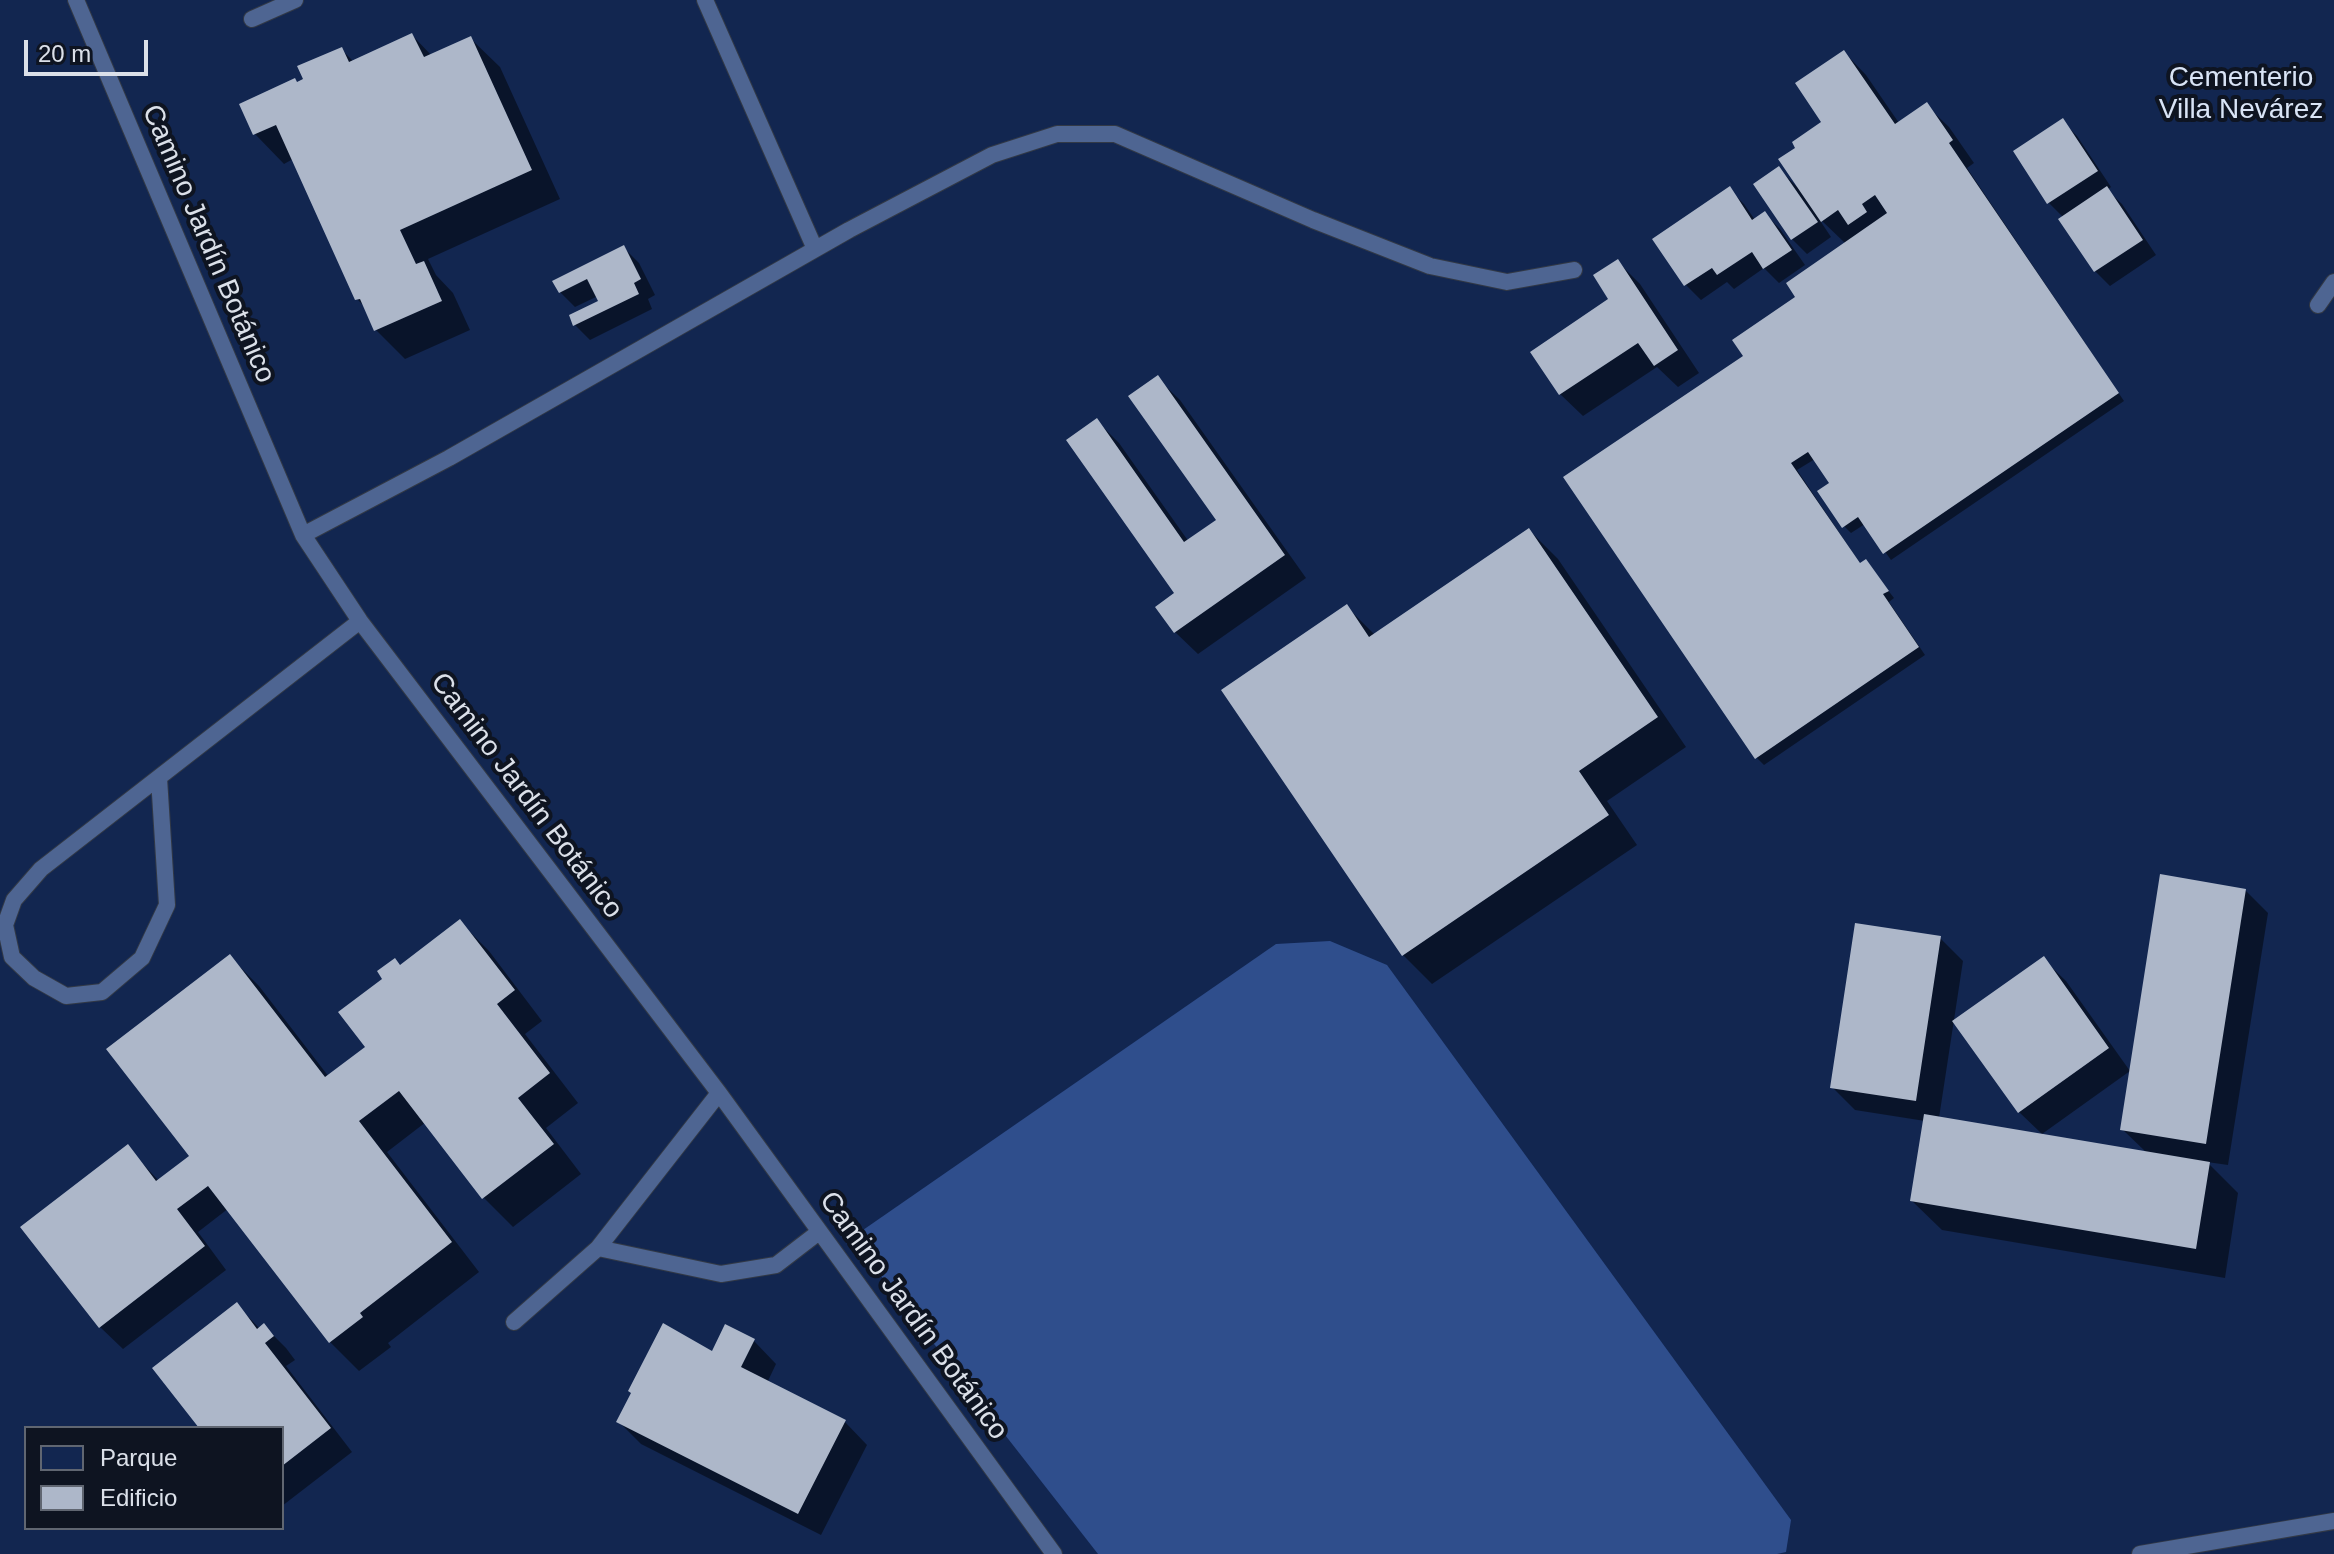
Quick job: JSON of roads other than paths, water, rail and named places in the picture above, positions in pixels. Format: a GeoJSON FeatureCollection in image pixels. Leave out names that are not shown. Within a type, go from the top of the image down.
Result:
{"type":"FeatureCollection","features":[{"type":"Feature","properties":{"kind":"lane","name":"Camino Jardín Botánico"},"geometry":{"type":"LineString","coordinates":[[76,0],[303,535],[360,621],[719,1093],[1054,1554]]}},
{"type":"Feature","properties":{"kind":"lane"},"geometry":{"type":"LineString","coordinates":[[252,19],[295,0]]}},
{"type":"Feature","properties":{"kind":"lane"},"geometry":{"type":"LineString","coordinates":[[705,0],[815,249]]}},
{"type":"Feature","properties":{"kind":"lane"},"geometry":{"type":"LineString","coordinates":[[303,535],[449,458],[815,249],[992,155],[1057,134],[1115,134],[1313,220],[1430,266],[1507,282],[1574,270]]}},
{"type":"Feature","properties":{"kind":"lane"},"geometry":{"type":"LineString","coordinates":[[2318,305],[2334,282]]}},
{"type":"Feature","properties":{"kind":"lane"},"geometry":{"type":"LineString","coordinates":[[159,778],[167,905],[142,958],[102,992],[66,996],[34,978],[12,957],[5,925],[14,900],[41,869],[360,621]]}},
{"type":"Feature","properties":{"kind":"lane"},"geometry":{"type":"LineString","coordinates":[[514,1322],[598,1248],[719,1093]]}},
{"type":"Feature","properties":{"kind":"lane"},"geometry":{"type":"LineString","coordinates":[[598,1248],[721,1274],[776,1265],[819,1232]]}},
{"type":"Feature","properties":{"kind":"lane"},"geometry":{"type":"LineString","coordinates":[[2140,1554],[2329,1522]]}},
{"type":"Feature","properties":{"kind":"park label","name":"Cementerio Villa Nevárez"},"geometry":{"type":"Point","coordinates":[2241,94]}}]}
